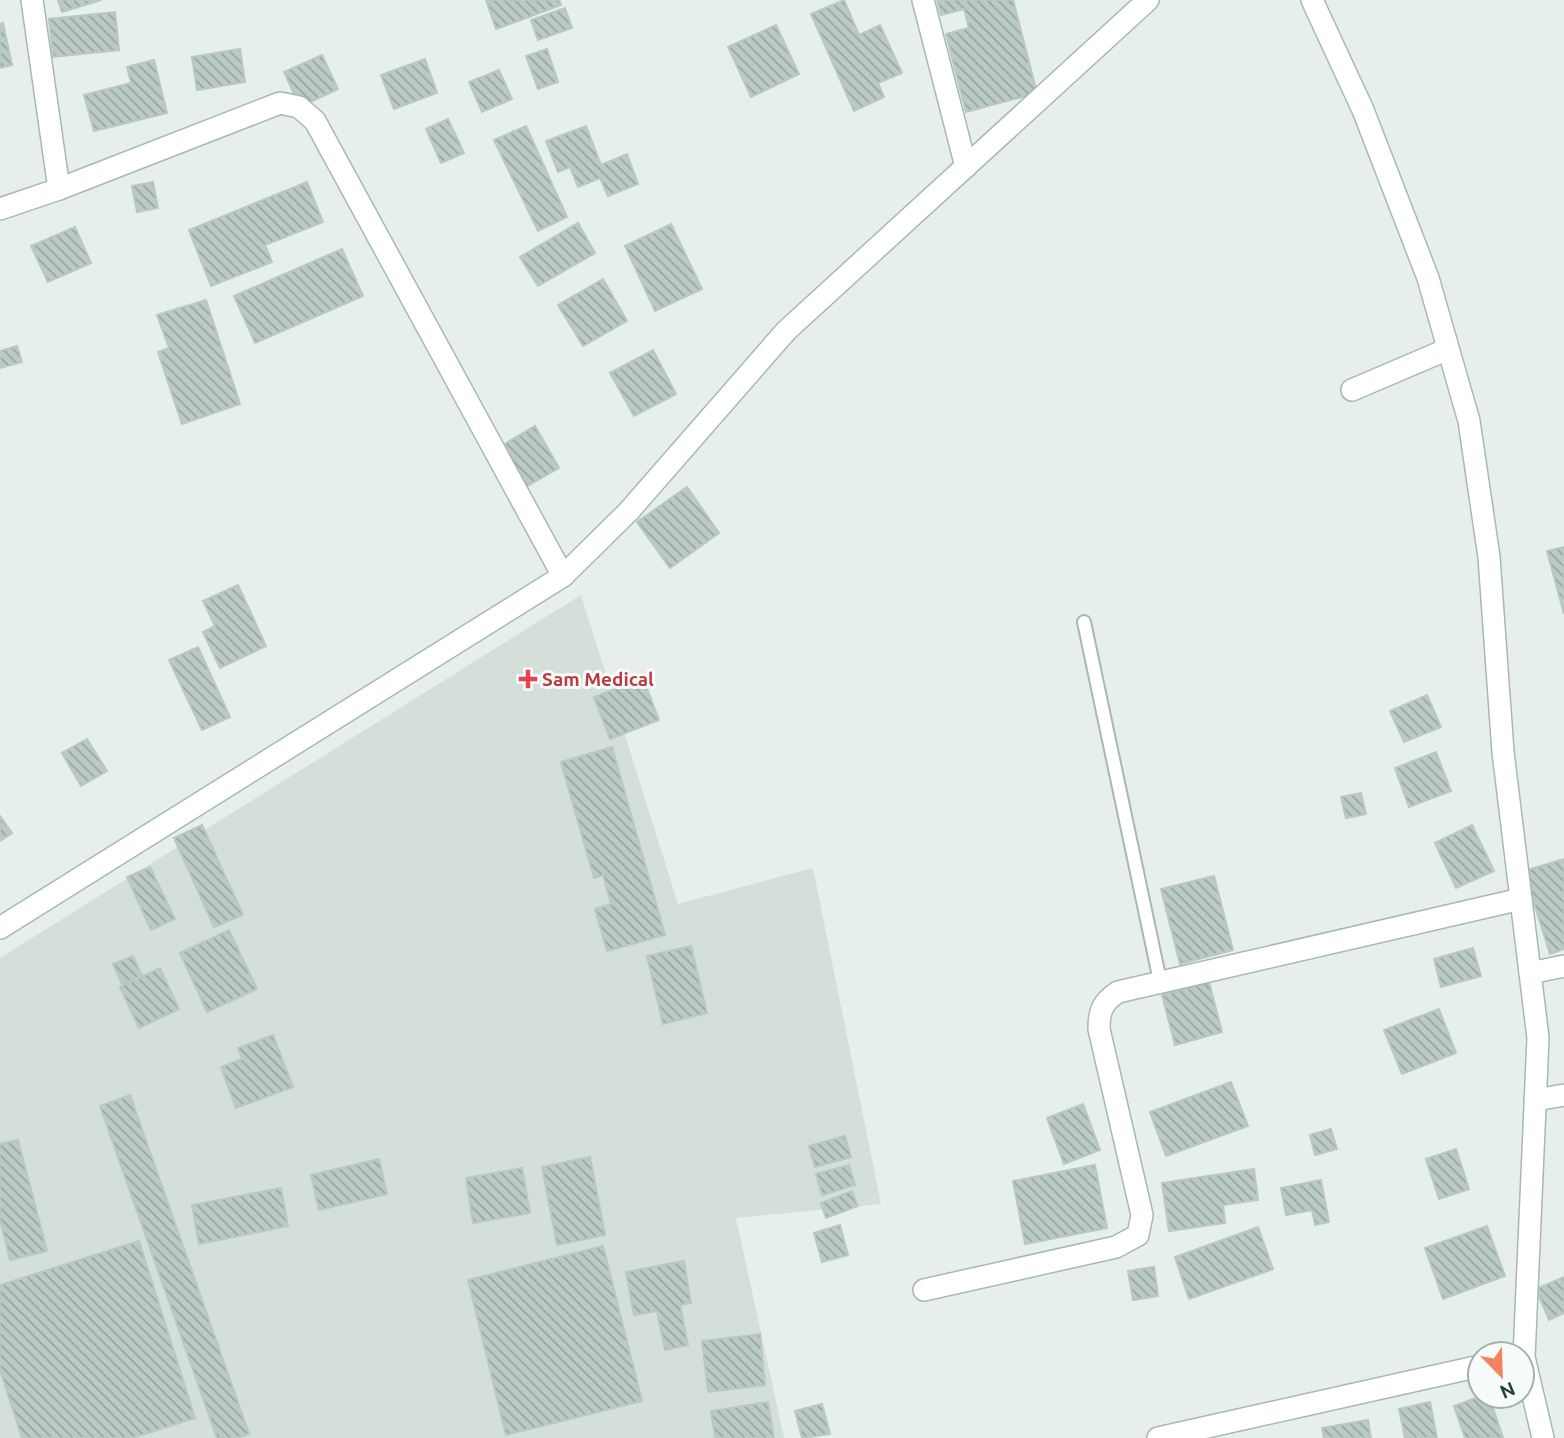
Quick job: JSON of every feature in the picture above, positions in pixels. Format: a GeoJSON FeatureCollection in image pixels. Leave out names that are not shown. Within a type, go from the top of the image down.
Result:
{"type":"FeatureCollection","features":[{"type":"Feature","properties":{"kind":"street"},"geometry":{"type":"LineString","coordinates":[[32,0],[59,190]]}},
{"type":"Feature","properties":{"kind":"street"},"geometry":{"type":"LineString","coordinates":[[923,0],[966,167]]}},
{"type":"Feature","properties":{"kind":"street"},"geometry":{"type":"LineString","coordinates":[[0,928],[563,576],[629,511],[786,331],[877,244],[966,167],[1148,0]]}},
{"type":"Feature","properties":{"kind":"street"},"geometry":{"type":"LineString","coordinates":[[1312,0],[1373,136],[1428,278],[1469,421],[1489,556],[1503,752],[1538,1038],[1524,1340]]}},
{"type":"Feature","properties":{"kind":"street"},"geometry":{"type":"LineString","coordinates":[[0,209],[59,190],[280,103],[299,107],[315,121],[563,576]]}},
{"type":"Feature","properties":{"kind":"street"},"geometry":{"type":"LineString","coordinates":[[1352,390],[1448,349]]}},
{"type":"Feature","properties":{"kind":"street"},"geometry":{"type":"LineString","coordinates":[[924,1290],[1116,1247],[1138,1235],[1142,1215],[1099,1029],[1099,1013],[1105,1000],[1118,992],[1160,981],[1521,899]]}},
{"type":"Feature","properties":{"kind":"street"},"geometry":{"type":"LineString","coordinates":[[1530,972],[1564,966]]}},
{"type":"Feature","properties":{"kind":"street"},"geometry":{"type":"LineString","coordinates":[[1535,1100],[1564,1095]]}},
{"type":"Feature","properties":{"kind":"street"},"geometry":{"type":"LineString","coordinates":[[1158,1438],[1466,1369]]}},
{"type":"Feature","properties":{"kind":"street"},"geometry":{"type":"LineString","coordinates":[[1536,1410],[1543,1438]]}},
{"type":"Feature","properties":{"kind":"lane"},"geometry":{"type":"LineString","coordinates":[[1084,622],[1160,981]]}},
{"type":"Feature","properties":{"kind":"shaded area"},"geometry":{"type":"Polygon","coordinates":[[[581,595],[678,904],[813,868],[881,1204],[736,1218],[784,1438],[0,1438],[0,958],[581,595]]]}},
{"type":"Feature","properties":{"kind":"building"},"geometry":{"type":"Polygon","coordinates":[[[58,0],[101,0],[62,12],[58,0]]]}},
{"type":"Feature","properties":{"kind":"building"},"geometry":{"type":"Polygon","coordinates":[[[486,0],[559,0],[561,5],[496,29],[486,0]]]}},
{"type":"Feature","properties":{"kind":"building"},"geometry":{"type":"Polygon","coordinates":[[[844,0],[859,35],[880,25],[902,73],[878,83],[884,97],[854,111],[811,14],[844,0]]]}},
{"type":"Feature","properties":{"kind":"building"},"geometry":{"type":"Polygon","coordinates":[[[937,0],[1013,0],[1037,93],[966,112],[946,34],[969,28],[964,9],[941,15],[937,0]]]}},
{"type":"Feature","properties":{"kind":"building"},"geometry":{"type":"Polygon","coordinates":[[[565,8],[572,28],[538,40],[531,20],[565,8]]]}},
{"type":"Feature","properties":{"kind":"building"},"geometry":{"type":"Polygon","coordinates":[[[115,12],[119,50],[53,57],[49,19],[115,12]]]}},
{"type":"Feature","properties":{"kind":"building"},"geometry":{"type":"Polygon","coordinates":[[[3,23],[12,65],[0,68],[0,24],[3,23]]]}},
{"type":"Feature","properties":{"kind":"building"},"geometry":{"type":"Polygon","coordinates":[[[776,25],[799,74],[751,97],[728,47],[776,25]]]}},
{"type":"Feature","properties":{"kind":"building"},"geometry":{"type":"Polygon","coordinates":[[[240,49],[245,82],[197,90],[192,57],[240,49]]]}},
{"type":"Feature","properties":{"kind":"building"},"geometry":{"type":"Polygon","coordinates":[[[547,49],[558,82],[538,89],[526,56],[547,49]]]}},
{"type":"Feature","properties":{"kind":"building"},"geometry":{"type":"Polygon","coordinates":[[[322,55],[338,89],[300,107],[284,72],[322,55]]]}},
{"type":"Feature","properties":{"kind":"building"},"geometry":{"type":"Polygon","coordinates":[[[425,59],[437,93],[394,109],[381,75],[425,59]]]}},
{"type":"Feature","properties":{"kind":"building"},"geometry":{"type":"Polygon","coordinates":[[[154,60],[167,113],[94,131],[84,95],[131,83],[127,67],[154,60]]]}},
{"type":"Feature","properties":{"kind":"building"},"geometry":{"type":"Polygon","coordinates":[[[499,70],[512,99],[482,112],[469,82],[499,70]]]}},
{"type":"Feature","properties":{"kind":"building"},"geometry":{"type":"Polygon","coordinates":[[[448,119],[464,153],[441,163],[426,129],[448,119]]]}},
{"type":"Feature","properties":{"kind":"building"},"geometry":{"type":"Polygon","coordinates":[[[526,126],[567,217],[538,231],[494,140],[526,126]]]}},
{"type":"Feature","properties":{"kind":"building"},"geometry":{"type":"Polygon","coordinates":[[[586,126],[601,165],[627,154],[638,184],[608,196],[600,178],[578,187],[570,167],[558,172],[546,141],[586,126]]]}},
{"type":"Feature","properties":{"kind":"building"},"geometry":{"type":"Polygon","coordinates":[[[153,182],[158,208],[137,212],[132,186],[153,182]]]}},
{"type":"Feature","properties":{"kind":"building"},"geometry":{"type":"Polygon","coordinates":[[[307,182],[323,222],[265,245],[272,262],[211,286],[189,230],[307,182]]]}},
{"type":"Feature","properties":{"kind":"building"},"geometry":{"type":"Polygon","coordinates":[[[578,223],[595,253],[538,286],[520,257],[578,223]]]}},
{"type":"Feature","properties":{"kind":"building"},"geometry":{"type":"Polygon","coordinates":[[[671,224],[702,289],[655,311],[625,246],[671,224]]]}},
{"type":"Feature","properties":{"kind":"building"},"geometry":{"type":"Polygon","coordinates":[[[75,227],[91,263],[48,282],[31,246],[75,227]]]}},
{"type":"Feature","properties":{"kind":"building"},"geometry":{"type":"Polygon","coordinates":[[[342,249],[363,296],[255,343],[234,296],[342,249]]]}},
{"type":"Feature","properties":{"kind":"building"},"geometry":{"type":"Polygon","coordinates":[[[603,279],[627,321],[583,346],[558,305],[603,279]]]}},
{"type":"Feature","properties":{"kind":"building"},"geometry":{"type":"Polygon","coordinates":[[[206,300],[240,404],[182,424],[158,352],[169,348],[157,315],[206,300]]]}},
{"type":"Feature","properties":{"kind":"building"},"geometry":{"type":"Polygon","coordinates":[[[17,346],[22,362],[0,368],[0,351],[17,346]]]}},
{"type":"Feature","properties":{"kind":"building"},"geometry":{"type":"Polygon","coordinates":[[[653,350],[676,394],[634,416],[610,373],[653,350]]]}},
{"type":"Feature","properties":{"kind":"building"},"geometry":{"type":"Polygon","coordinates":[[[535,426],[559,468],[524,488],[501,446],[535,426]]]}},
{"type":"Feature","properties":{"kind":"building"},"geometry":{"type":"Polygon","coordinates":[[[687,487],[719,533],[670,568],[637,522],[687,487]]]}},
{"type":"Feature","properties":{"kind":"building"},"geometry":{"type":"Polygon","coordinates":[[[1564,547],[1564,614],[1547,551],[1564,547]]]}},
{"type":"Feature","properties":{"kind":"building"},"geometry":{"type":"Polygon","coordinates":[[[238,585],[266,646],[220,668],[203,632],[215,626],[203,601],[238,585]]]}},
{"type":"Feature","properties":{"kind":"building"},"geometry":{"type":"Polygon","coordinates":[[[198,647],[230,717],[202,730],[169,660],[198,647]]]}},
{"type":"Feature","properties":{"kind":"building"},"geometry":{"type":"Polygon","coordinates":[[[643,678],[659,720],[610,739],[594,697],[643,678]]]}},
{"type":"Feature","properties":{"kind":"building"},"geometry":{"type":"Polygon","coordinates":[[[1427,695],[1441,727],[1404,742],[1390,711],[1427,695]]]}},
{"type":"Feature","properties":{"kind":"building"},"geometry":{"type":"Polygon","coordinates":[[[87,739],[107,771],[81,786],[62,753],[87,739]]]}},
{"type":"Feature","properties":{"kind":"building"},"geometry":{"type":"Polygon","coordinates":[[[612,747],[665,935],[607,951],[595,909],[611,904],[603,875],[594,878],[561,762],[612,747]]]}},
{"type":"Feature","properties":{"kind":"building"},"geometry":{"type":"Polygon","coordinates":[[[1436,752],[1451,791],[1409,807],[1395,768],[1436,752]]]}},
{"type":"Feature","properties":{"kind":"building"},"geometry":{"type":"Polygon","coordinates":[[[1361,793],[1366,814],[1346,818],[1341,797],[1361,793]]]}},
{"type":"Feature","properties":{"kind":"building"},"geometry":{"type":"Polygon","coordinates":[[[0,816],[12,833],[0,841],[0,816]]]}},
{"type":"Feature","properties":{"kind":"building"},"geometry":{"type":"Polygon","coordinates":[[[202,825],[243,915],[214,927],[174,838],[202,825]]]}},
{"type":"Feature","properties":{"kind":"building"},"geometry":{"type":"Polygon","coordinates":[[[1472,825],[1494,871],[1456,888],[1435,843],[1472,825]]]}},
{"type":"Feature","properties":{"kind":"building"},"geometry":{"type":"Polygon","coordinates":[[[1564,859],[1564,949],[1550,954],[1524,871],[1564,859]]]}},
{"type":"Feature","properties":{"kind":"building"},"geometry":{"type":"Polygon","coordinates":[[[150,867],[175,919],[151,930],[127,877],[150,867]]]}},
{"type":"Feature","properties":{"kind":"building"},"geometry":{"type":"Polygon","coordinates":[[[1214,876],[1233,950],[1180,964],[1161,889],[1214,876]]]}},
{"type":"Feature","properties":{"kind":"building"},"geometry":{"type":"Polygon","coordinates":[[[229,930],[257,989],[207,1012],[180,953],[229,930]]]}},
{"type":"Feature","properties":{"kind":"building"},"geometry":{"type":"Polygon","coordinates":[[[691,946],[707,1013],[663,1024],[647,956],[691,946]]]}},
{"type":"Feature","properties":{"kind":"building"},"geometry":{"type":"Polygon","coordinates":[[[1473,948],[1481,976],[1441,987],[1434,959],[1473,948]]]}},
{"type":"Feature","properties":{"kind":"building"},"geometry":{"type":"Polygon","coordinates":[[[133,956],[142,976],[122,984],[113,964],[133,956]]]}},
{"type":"Feature","properties":{"kind":"building"},"geometry":{"type":"Polygon","coordinates":[[[160,968],[179,1009],[139,1028],[120,987],[160,968]]]}},
{"type":"Feature","properties":{"kind":"building"},"geometry":{"type":"Polygon","coordinates":[[[1209,982],[1222,1032],[1175,1045],[1162,995],[1209,982]]]}},
{"type":"Feature","properties":{"kind":"building"},"geometry":{"type":"Polygon","coordinates":[[[1439,1009],[1456,1053],[1402,1074],[1384,1030],[1439,1009]]]}},
{"type":"Feature","properties":{"kind":"building"},"geometry":{"type":"Polygon","coordinates":[[[273,1035],[293,1087],[236,1108],[221,1067],[242,1059],[238,1048],[273,1035]]]}},
{"type":"Feature","properties":{"kind":"building"},"geometry":{"type":"Polygon","coordinates":[[[1231,1082],[1248,1126],[1166,1156],[1150,1112],[1231,1082]]]}},
{"type":"Feature","properties":{"kind":"building"},"geometry":{"type":"Polygon","coordinates":[[[130,1095],[249,1434],[236,1438],[217,1438],[100,1106],[130,1095]]]}},
{"type":"Feature","properties":{"kind":"building"},"geometry":{"type":"Polygon","coordinates":[[[1083,1104],[1100,1150],[1064,1164],[1047,1118],[1083,1104]]]}},
{"type":"Feature","properties":{"kind":"building"},"geometry":{"type":"Polygon","coordinates":[[[1331,1129],[1337,1149],[1315,1155],[1310,1135],[1331,1129]]]}},
{"type":"Feature","properties":{"kind":"building"},"geometry":{"type":"Polygon","coordinates":[[[845,1136],[851,1157],[815,1167],[809,1146],[845,1136]]]}},
{"type":"Feature","properties":{"kind":"building"},"geometry":{"type":"Polygon","coordinates":[[[18,1140],[47,1251],[10,1260],[0,1219],[0,1144],[18,1140]]]}},
{"type":"Feature","properties":{"kind":"building"},"geometry":{"type":"Polygon","coordinates":[[[1456,1149],[1469,1189],[1439,1199],[1426,1159],[1456,1149]]]}},
{"type":"Feature","properties":{"kind":"building"},"geometry":{"type":"Polygon","coordinates":[[[590,1157],[605,1235],[557,1245],[542,1167],[590,1157]]]}},
{"type":"Feature","properties":{"kind":"building"},"geometry":{"type":"Polygon","coordinates":[[[379,1159],[387,1194],[319,1210],[311,1175],[379,1159]]]}},
{"type":"Feature","properties":{"kind":"building"},"geometry":{"type":"Polygon","coordinates":[[[849,1165],[855,1185],[822,1195],[816,1174],[849,1165]]]}},
{"type":"Feature","properties":{"kind":"building"},"geometry":{"type":"Polygon","coordinates":[[[1095,1165],[1107,1228],[1025,1244],[1013,1181],[1095,1165]]]}},
{"type":"Feature","properties":{"kind":"building"},"geometry":{"type":"Polygon","coordinates":[[[522,1168],[530,1213],[473,1223],[466,1178],[522,1168]]]}},
{"type":"Feature","properties":{"kind":"building"},"geometry":{"type":"Polygon","coordinates":[[[1254,1169],[1258,1200],[1223,1205],[1225,1223],[1169,1231],[1162,1183],[1254,1169]]]}},
{"type":"Feature","properties":{"kind":"building"},"geometry":{"type":"Polygon","coordinates":[[[1321,1180],[1329,1222],[1315,1225],[1312,1210],[1286,1215],[1281,1188],[1321,1180]]]}},
{"type":"Feature","properties":{"kind":"building"},"geometry":{"type":"Polygon","coordinates":[[[281,1188],[288,1226],[199,1244],[192,1205],[281,1188]]]}},
{"type":"Feature","properties":{"kind":"building"},"geometry":{"type":"Polygon","coordinates":[[[852,1191],[858,1206],[826,1218],[821,1203],[852,1191]]]}},
{"type":"Feature","properties":{"kind":"building"},"geometry":{"type":"Polygon","coordinates":[[[840,1225],[848,1255],[822,1262],[814,1233],[840,1225]]]}},
{"type":"Feature","properties":{"kind":"building"},"geometry":{"type":"Polygon","coordinates":[[[1487,1226],[1505,1276],[1443,1299],[1425,1248],[1487,1226]]]}},
{"type":"Feature","properties":{"kind":"building"},"geometry":{"type":"Polygon","coordinates":[[[1258,1227],[1273,1269],[1189,1299],[1175,1257],[1258,1227]]]}},
{"type":"Feature","properties":{"kind":"building"},"geometry":{"type":"Polygon","coordinates":[[[139,1241],[195,1418],[132,1438],[22,1438],[0,1370],[0,1285],[139,1241]]]}},
{"type":"Feature","properties":{"kind":"building"},"geometry":{"type":"Polygon","coordinates":[[[603,1246],[642,1401],[506,1435],[468,1280],[603,1246]]]}},
{"type":"Feature","properties":{"kind":"building"},"geometry":{"type":"Polygon","coordinates":[[[684,1261],[691,1303],[680,1305],[688,1345],[665,1350],[657,1311],[634,1315],[626,1272],[684,1261]]]}},
{"type":"Feature","properties":{"kind":"building"},"geometry":{"type":"Polygon","coordinates":[[[1154,1267],[1158,1296],[1133,1300],[1128,1271],[1154,1267]]]}},
{"type":"Feature","properties":{"kind":"building"},"geometry":{"type":"Polygon","coordinates":[[[1564,1277],[1564,1313],[1549,1320],[1536,1289],[1564,1277]]]}},
{"type":"Feature","properties":{"kind":"building"},"geometry":{"type":"Polygon","coordinates":[[[760,1334],[765,1385],[708,1392],[702,1341],[760,1334]]]}},
{"type":"Feature","properties":{"kind":"building"},"geometry":{"type":"Polygon","coordinates":[[[768,1402],[774,1438],[715,1438],[711,1411],[768,1402]]]}},
{"type":"Feature","properties":{"kind":"building"},"geometry":{"type":"Polygon","coordinates":[[[1430,1402],[1437,1438],[1405,1438],[1399,1409],[1430,1402]]]}},
{"type":"Feature","properties":{"kind":"building"},"geometry":{"type":"Polygon","coordinates":[[[1466,1402],[1466,1410],[1494,1410],[1503,1438],[1465,1438],[1454,1406],[1466,1402]]]}},
{"type":"Feature","properties":{"kind":"building"},"geometry":{"type":"Polygon","coordinates":[[[822,1404],[830,1434],[802,1438],[795,1411],[822,1404]]]}},
{"type":"Feature","properties":{"kind":"building"},"geometry":{"type":"Polygon","coordinates":[[[1368,1420],[1371,1438],[1324,1438],[1322,1428],[1368,1420]]]}},
{"type":"Feature","properties":{"kind":"place","name":"Sam Medical"},"geometry":{"type":"Point","coordinates":[528,679]}}]}
